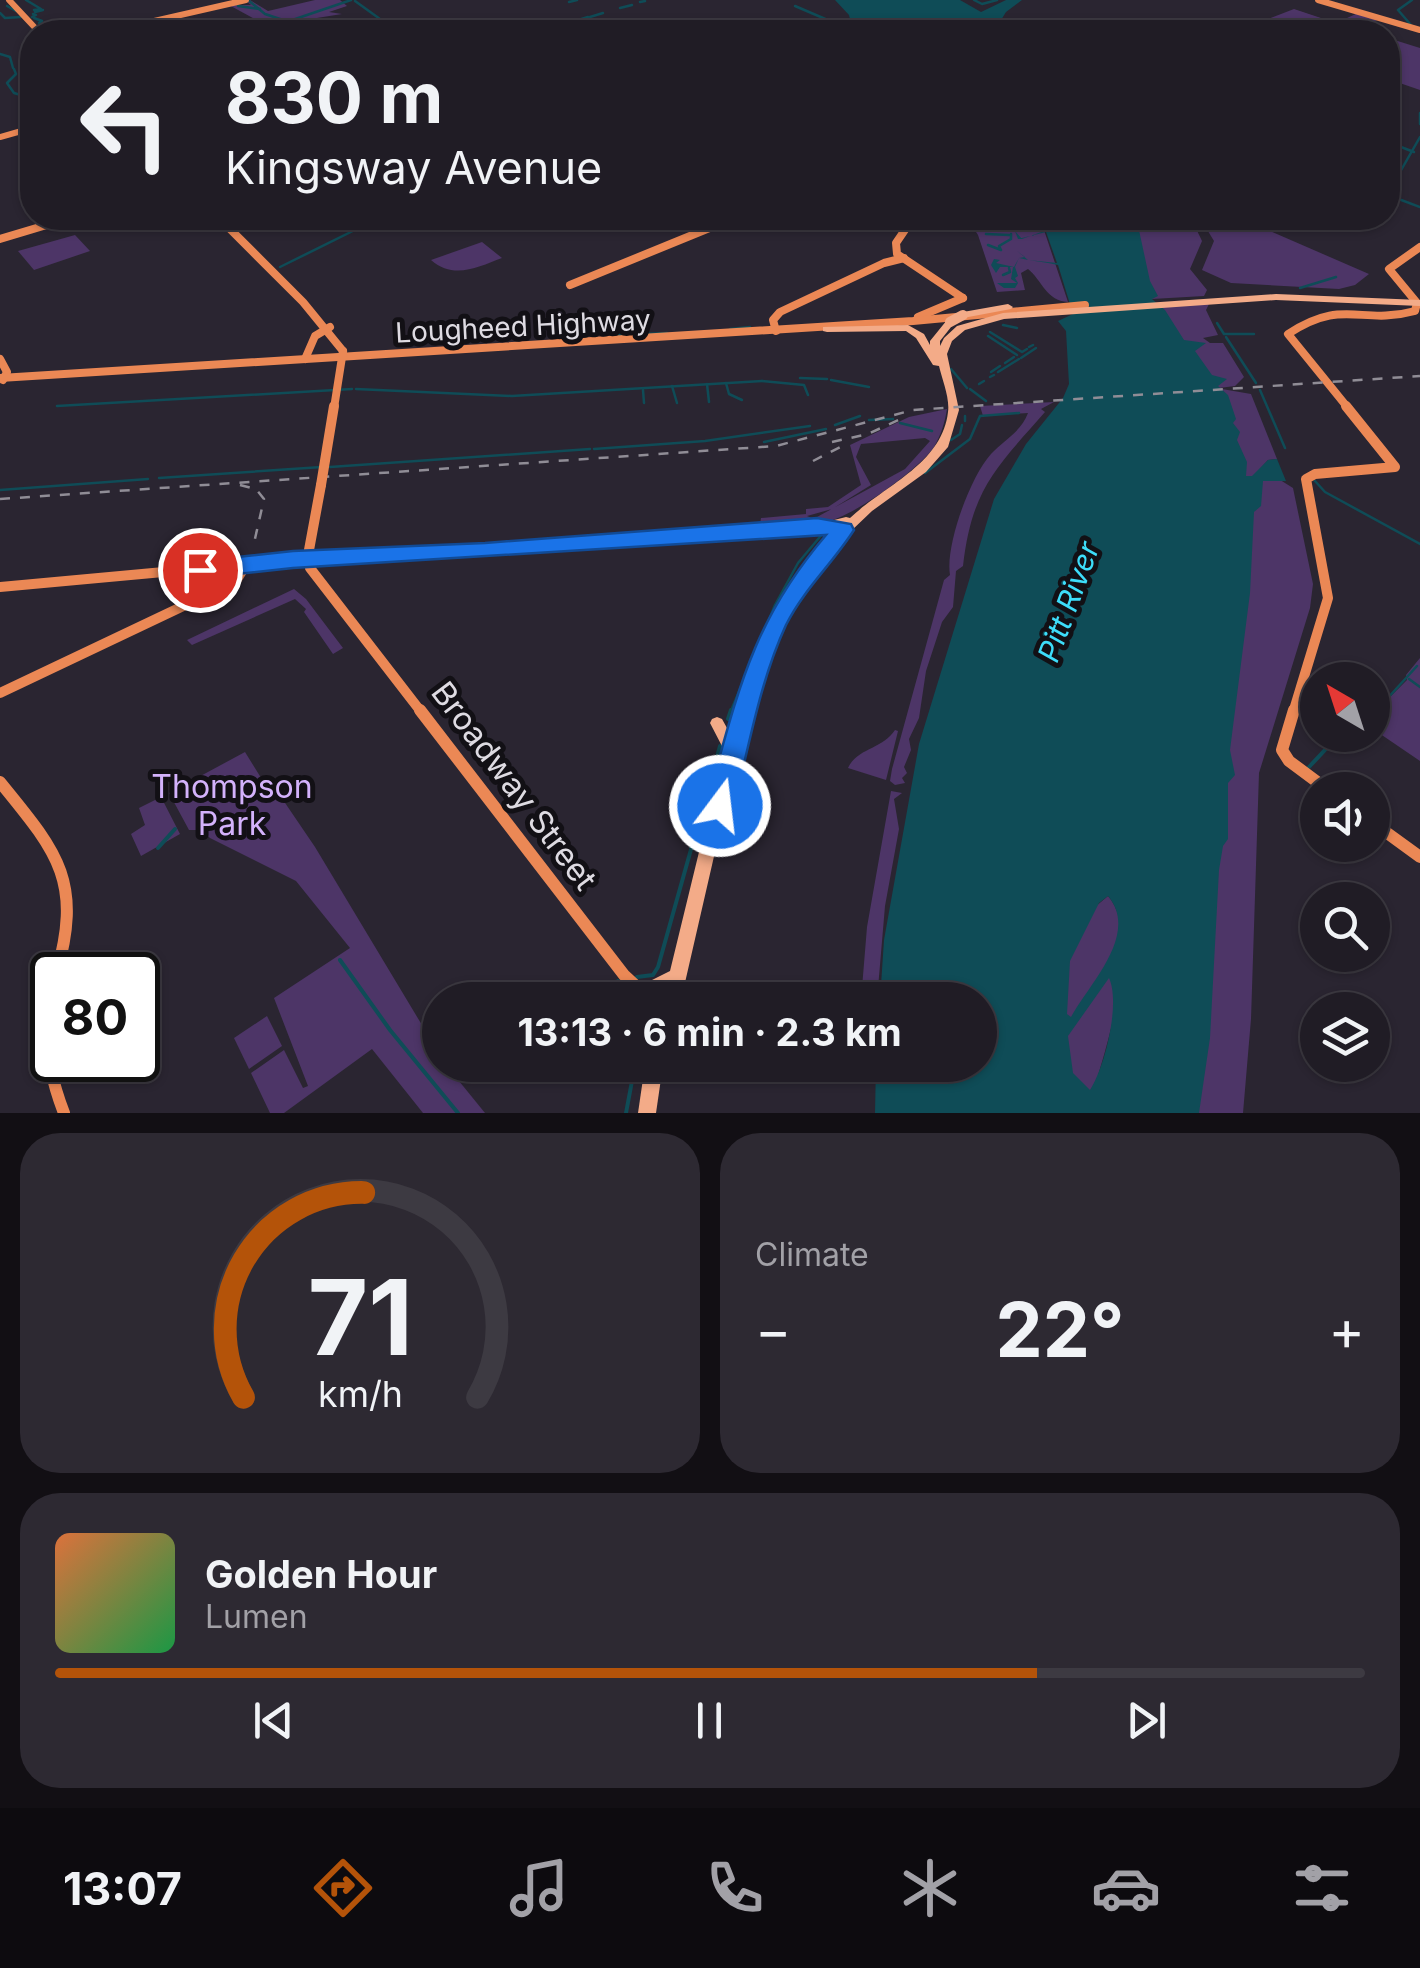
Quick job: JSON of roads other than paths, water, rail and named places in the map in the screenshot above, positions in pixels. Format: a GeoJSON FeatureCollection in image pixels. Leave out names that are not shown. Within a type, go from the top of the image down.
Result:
{"type":"FeatureCollection","features":[{"type":"Feature","properties":{"kind":"highway"},"geometry":{"type":"LineString","coordinates":[[943,372],[943,348],[961,328],[988,318],[1048,308],[1299,296],[1414,302]]}},
{"type":"Feature","properties":{"kind":"highway"},"geometry":{"type":"LineString","coordinates":[[670,982],[735,738],[774,625],[799,582],[843,529],[922,469],[942,447],[954,410],[934,344],[955,317],[958,298]]}},
{"type":"Feature","properties":{"kind":"highway"},"geometry":{"type":"LineString","coordinates":[[926,344],[928,332],[955,317],[990,308],[1209,299]]}},
{"type":"Feature","properties":{"kind":"highway"},"geometry":{"type":"LineString","coordinates":[[943,372],[947,349],[959,335],[986,323],[1008,324]]}},
{"type":"Feature","properties":{"kind":"highway"},"geometry":{"type":"LineString","coordinates":[[827,329],[905,328],[916,332],[943,372]]}},
{"type":"Feature","properties":{"kind":"highway"},"geometry":{"type":"LineString","coordinates":[[644,1113],[646,1082]]}},
{"type":"Feature","properties":{"kind":"highway"},"geometry":{"type":"LineString","coordinates":[[644,1113],[650,1082]]}},
{"type":"Feature","properties":{"kind":"main road"},"geometry":{"type":"LineString","coordinates":[[9,0],[28,20]]}},
{"type":"Feature","properties":{"kind":"main road"},"geometry":{"type":"LineString","coordinates":[[158,20],[246,0]]}},
{"type":"Feature","properties":{"kind":"main road"},"geometry":{"type":"LineString","coordinates":[[1318,0],[1386,20]]}},
{"type":"Feature","properties":{"kind":"main road"},"geometry":{"type":"LineString","coordinates":[[0,239],[30,230]]}},
{"type":"Feature","properties":{"kind":"main road"},"geometry":{"type":"LineString","coordinates":[[231,230],[329,328]]}},
{"type":"Feature","properties":{"kind":"main road"},"geometry":{"type":"LineString","coordinates":[[570,284],[704,230]]}},
{"type":"Feature","properties":{"kind":"main road"},"geometry":{"type":"LineString","coordinates":[[862,324],[916,318],[958,298],[948,286],[903,259],[894,245],[906,230]]}},
{"type":"Feature","properties":{"kind":"main road"},"geometry":{"type":"LineString","coordinates":[[1305,772],[1283,755],[1283,742],[1328,598],[1306,479],[1315,474],[1391,462],[1288,334],[1330,310],[1380,316],[1414,302],[1389,270],[1420,247]]}},
{"type":"Feature","properties":{"kind":"main road"},"geometry":{"type":"LineString","coordinates":[[781,330],[774,318],[780,312],[884,263],[903,259]]}},
{"type":"Feature","properties":{"kind":"main road"},"geometry":{"type":"LineString","coordinates":[[781,330],[782,313],[903,259]]}},
{"type":"Feature","properties":{"kind":"main road"},"geometry":{"type":"LineString","coordinates":[[304,303],[345,343],[311,560]]}},
{"type":"Feature","properties":{"kind":"main road"},"geometry":{"type":"LineString","coordinates":[[781,330],[1048,308]]}},
{"type":"Feature","properties":{"kind":"main road"},"geometry":{"type":"LineString","coordinates":[[763,331],[1048,308]]}},
{"type":"Feature","properties":{"kind":"main road"},"geometry":{"type":"LineString","coordinates":[[763,331],[780,312]]}},
{"type":"Feature","properties":{"kind":"main road"},"geometry":{"type":"LineString","coordinates":[[305,356],[318,328],[318,318]]}},
{"type":"Feature","properties":{"kind":"main road"},"geometry":{"type":"LineString","coordinates":[[313,336],[329,328]]}},
{"type":"Feature","properties":{"kind":"main road","name":"Lougheed Highway"},"geometry":{"type":"LineString","coordinates":[[4,379],[224,361],[763,331]]}},
{"type":"Feature","properties":{"kind":"main road","name":"Lougheed Highway"},"geometry":{"type":"LineString","coordinates":[[4,379],[240,365],[305,356],[370,357],[763,331]]}},
{"type":"Feature","properties":{"kind":"main road"},"geometry":{"type":"LineString","coordinates":[[535,347],[602,339]]}},
{"type":"Feature","properties":{"kind":"main road"},"geometry":{"type":"LineString","coordinates":[[370,357],[435,349]]}},
{"type":"Feature","properties":{"kind":"main road"},"geometry":{"type":"LineString","coordinates":[[0,359],[4,379]]}},
{"type":"Feature","properties":{"kind":"main road"},"geometry":{"type":"LineString","coordinates":[[174,369],[224,361]]}},
{"type":"Feature","properties":{"kind":"main road"},"geometry":{"type":"LineString","coordinates":[[0,587],[311,560],[843,529]]}},
{"type":"Feature","properties":{"kind":"main road"},"geometry":{"type":"LineString","coordinates":[[554,557],[562,545]]}},
{"type":"Feature","properties":{"kind":"main road","name":"Broadway Street"},"geometry":{"type":"LineString","coordinates":[[311,560],[624,975],[640,982]]}},
{"type":"Feature","properties":{"kind":"main road"},"geometry":{"type":"LineString","coordinates":[[0,693],[246,567]]}},
{"type":"Feature","properties":{"kind":"main road"},"geometry":{"type":"LineString","coordinates":[[0,782],[42,838],[69,889],[71,922],[63,952]]}},
{"type":"Feature","properties":{"kind":"main road"},"geometry":{"type":"LineString","coordinates":[[1390,835],[1420,857]]}},
{"type":"Feature","properties":{"kind":"main road"},"geometry":{"type":"LineString","coordinates":[[53,1082],[64,1113]]}},
{"type":"Feature","properties":{"kind":"water"},"geometry":{"type":"Polygon","coordinates":[[[835,0],[960,0],[981,12],[1006,0],[1022,0],[1001,20],[850,20],[835,0]]]}},
{"type":"Feature","properties":{"kind":"water","name":"Pitt River"},"geometry":{"type":"Polygon","coordinates":[[[1044,230],[1139,230],[1150,281],[1158,296],[1152,299],[1165,310],[1184,340],[1206,343],[1195,351],[1212,375],[1227,379],[1218,386],[1228,395],[1236,419],[1233,423],[1240,432],[1237,440],[1247,462],[1246,476],[1252,476],[1268,460],[1277,459],[1286,481],[1263,481],[1261,506],[1254,512],[1250,593],[1230,750],[1235,775],[1228,783],[1228,839],[1219,870],[1210,1038],[1199,1113],[875,1113],[876,1082],[997,1082],[997,982],[881,982],[884,940],[919,744],[994,499],[1026,444],[1063,398],[1069,384],[1066,331],[1058,321],[1073,314],[1058,265],[1030,260],[1057,263],[1046,232],[1031,236],[1044,230]],[[1108,896],[1099,903],[1070,961],[1067,1014],[1071,1017],[1108,958],[1118,926],[1108,896]],[[1109,978],[1068,1036],[1073,1073],[1090,1090],[1101,1067],[1113,1004],[1109,978]]]}},
{"type":"Feature","properties":{"kind":"water"},"geometry":{"type":"Polygon","coordinates":[[[1019,258],[1015,267],[1018,283],[1015,288],[997,283],[1017,283],[1011,279],[1013,267],[1000,267],[996,273],[991,265],[994,259],[1014,267],[1019,258]]]}},
{"type":"Feature","properties":{"kind":"waterway"},"geometry":{"type":"LineString","coordinates":[[26,0],[41,9],[34,10],[43,10],[35,12]]}},
{"type":"Feature","properties":{"kind":"waterway"},"geometry":{"type":"LineString","coordinates":[[248,0],[259,9]]}},
{"type":"Feature","properties":{"kind":"waterway"},"geometry":{"type":"LineString","coordinates":[[292,20],[351,0]]}},
{"type":"Feature","properties":{"kind":"waterway"},"geometry":{"type":"LineString","coordinates":[[569,2],[577,0]]}},
{"type":"Feature","properties":{"kind":"waterway"},"geometry":{"type":"LineString","coordinates":[[974,0],[982,4],[997,0]]}},
{"type":"Feature","properties":{"kind":"waterway"},"geometry":{"type":"LineString","coordinates":[[1411,25],[1398,10],[1412,0]]}},
{"type":"Feature","properties":{"kind":"waterway"},"geometry":{"type":"LineString","coordinates":[[355,1],[380,19]]}},
{"type":"Feature","properties":{"kind":"waterway"},"geometry":{"type":"LineString","coordinates":[[640,2],[645,1]]}},
{"type":"Feature","properties":{"kind":"waterway"},"geometry":{"type":"LineString","coordinates":[[620,8],[632,5]]}},
{"type":"Feature","properties":{"kind":"waterway"},"geometry":{"type":"LineString","coordinates":[[7,6],[16,11]]}},
{"type":"Feature","properties":{"kind":"waterway"},"geometry":{"type":"LineString","coordinates":[[238,6],[259,9]]}},
{"type":"Feature","properties":{"kind":"waterway"},"geometry":{"type":"LineString","coordinates":[[795,6],[828,20]]}},
{"type":"Feature","properties":{"kind":"waterway"},"geometry":{"type":"LineString","coordinates":[[259,9],[283,20]]}},
{"type":"Feature","properties":{"kind":"waterway"},"geometry":{"type":"LineString","coordinates":[[0,13],[5,18],[21,17]]}},
{"type":"Feature","properties":{"kind":"waterway"},"geometry":{"type":"LineString","coordinates":[[590,17],[603,13]]}},
{"type":"Feature","properties":{"kind":"waterway"},"geometry":{"type":"LineString","coordinates":[[32,17],[36,15],[33,14]]}},
{"type":"Feature","properties":{"kind":"waterway"},"geometry":{"type":"LineString","coordinates":[[578,20],[588,17]]}},
{"type":"Feature","properties":{"kind":"waterway"},"geometry":{"type":"LineString","coordinates":[[34,18],[39,20]]}},
{"type":"Feature","properties":{"kind":"waterway"},"geometry":{"type":"LineString","coordinates":[[0,54],[10,57],[13,68]]}},
{"type":"Feature","properties":{"kind":"waterway"},"geometry":{"type":"LineString","coordinates":[[14,69],[16,74],[7,83],[20,95]]}},
{"type":"Feature","properties":{"kind":"waterway"},"geometry":{"type":"LineString","coordinates":[[1420,113],[1420,124]]}},
{"type":"Feature","properties":{"kind":"waterway"},"geometry":{"type":"LineString","coordinates":[[1412,151],[1420,137]]}},
{"type":"Feature","properties":{"kind":"waterway"},"geometry":{"type":"LineString","coordinates":[[1400,147],[1412,151]]}},
{"type":"Feature","properties":{"kind":"waterway"},"geometry":{"type":"LineString","coordinates":[[1400,172],[1412,151]]}},
{"type":"Feature","properties":{"kind":"waterway"},"geometry":{"type":"LineString","coordinates":[[1400,200],[1420,207]]}},
{"type":"Feature","properties":{"kind":"waterway"},"geometry":{"type":"LineString","coordinates":[[280,267],[355,230]]}},
{"type":"Feature","properties":{"kind":"waterway"},"geometry":{"type":"LineString","coordinates":[[986,234],[1009,235]]}},
{"type":"Feature","properties":{"kind":"waterway"},"geometry":{"type":"LineString","coordinates":[[988,245],[1001,250],[999,246],[1011,239],[1011,234]]}},
{"type":"Feature","properties":{"kind":"waterway"},"geometry":{"type":"LineString","coordinates":[[1003,275],[1010,272],[1009,268]]}},
{"type":"Feature","properties":{"kind":"waterway"},"geometry":{"type":"LineString","coordinates":[[1300,288],[1336,277]]}},
{"type":"Feature","properties":{"kind":"waterway"},"geometry":{"type":"LineString","coordinates":[[1217,323],[1224,334],[1254,334]]}},
{"type":"Feature","properties":{"kind":"waterway"},"geometry":{"type":"LineString","coordinates":[[1003,325],[1017,328]]}},
{"type":"Feature","properties":{"kind":"waterway"},"geometry":{"type":"LineString","coordinates":[[730,329],[750,327]]}},
{"type":"Feature","properties":{"kind":"waterway"},"geometry":{"type":"LineString","coordinates":[[990,332],[1022,352],[1027,349]]}},
{"type":"Feature","properties":{"kind":"waterway"},"geometry":{"type":"LineString","coordinates":[[619,335],[667,333]]}},
{"type":"Feature","properties":{"kind":"waterway"},"geometry":{"type":"LineString","coordinates":[[988,336],[1017,355]]}},
{"type":"Feature","properties":{"kind":"waterway"},"geometry":{"type":"LineString","coordinates":[[1226,337],[1256,383]]}},
{"type":"Feature","properties":{"kind":"waterway"},"geometry":{"type":"LineString","coordinates":[[1029,347],[1033,345]]}},
{"type":"Feature","properties":{"kind":"waterway"},"geometry":{"type":"LineString","coordinates":[[1021,358],[1036,348]]}},
{"type":"Feature","properties":{"kind":"waterway"},"geometry":{"type":"LineString","coordinates":[[1005,363],[1014,357]]}},
{"type":"Feature","properties":{"kind":"waterway"},"geometry":{"type":"LineString","coordinates":[[998,372],[1019,359]]}},
{"type":"Feature","properties":{"kind":"waterway"},"geometry":{"type":"LineString","coordinates":[[991,372],[1000,366]]}},
{"type":"Feature","properties":{"kind":"waterway"},"geometry":{"type":"LineString","coordinates":[[951,369],[967,388]]}},
{"type":"Feature","properties":{"kind":"waterway"},"geometry":{"type":"LineString","coordinates":[[990,377],[994,375]]}},
{"type":"Feature","properties":{"kind":"waterway"},"geometry":{"type":"LineString","coordinates":[[800,378],[827,379]]}},
{"type":"Feature","properties":{"kind":"waterway"},"geometry":{"type":"LineString","coordinates":[[831,380],[869,387]]}},
{"type":"Feature","properties":{"kind":"waterway"},"geometry":{"type":"LineString","coordinates":[[726,383],[762,381],[804,385],[808,395]]}},
{"type":"Feature","properties":{"kind":"waterway"},"geometry":{"type":"LineString","coordinates":[[979,384],[984,381]]}},
{"type":"Feature","properties":{"kind":"waterway"},"geometry":{"type":"LineString","coordinates":[[707,384],[726,383]]}},
{"type":"Feature","properties":{"kind":"waterway"},"geometry":{"type":"LineString","coordinates":[[726,383],[729,394],[742,400]]}},
{"type":"Feature","properties":{"kind":"waterway"},"geometry":{"type":"LineString","coordinates":[[672,386],[707,384]]}},
{"type":"Feature","properties":{"kind":"waterway"},"geometry":{"type":"LineString","coordinates":[[707,384],[709,402]]}},
{"type":"Feature","properties":{"kind":"waterway"},"geometry":{"type":"LineString","coordinates":[[356,389],[512,396],[672,386]]}},
{"type":"Feature","properties":{"kind":"waterway"},"geometry":{"type":"LineString","coordinates":[[672,386],[677,403]]}},
{"type":"Feature","properties":{"kind":"waterway"},"geometry":{"type":"LineString","coordinates":[[57,406],[352,389]]}},
{"type":"Feature","properties":{"kind":"waterway"},"geometry":{"type":"LineString","coordinates":[[970,389],[986,401]]}},
{"type":"Feature","properties":{"kind":"waterway"},"geometry":{"type":"LineString","coordinates":[[643,390],[644,403]]}},
{"type":"Feature","properties":{"kind":"waterway"},"geometry":{"type":"LineString","coordinates":[[1260,390],[1285,448]]}},
{"type":"Feature","properties":{"kind":"waterway"},"geometry":{"type":"LineString","coordinates":[[925,473],[970,439],[980,416],[1019,413]]}},
{"type":"Feature","properties":{"kind":"waterway"},"geometry":{"type":"LineString","coordinates":[[835,425],[860,416]]}},
{"type":"Feature","properties":{"kind":"waterway"},"geometry":{"type":"LineString","coordinates":[[965,416],[965,421]]}},
{"type":"Feature","properties":{"kind":"waterway"},"geometry":{"type":"LineString","coordinates":[[869,420],[893,419]]}},
{"type":"Feature","properties":{"kind":"waterway"},"geometry":{"type":"LineString","coordinates":[[900,423],[932,431]]}},
{"type":"Feature","properties":{"kind":"waterway"},"geometry":{"type":"LineString","coordinates":[[951,440],[960,434],[962,425]]}},
{"type":"Feature","properties":{"kind":"waterway"},"geometry":{"type":"LineString","coordinates":[[594,449],[705,441],[810,426]]}},
{"type":"Feature","properties":{"kind":"waterway"},"geometry":{"type":"LineString","coordinates":[[764,442],[826,429]]}},
{"type":"Feature","properties":{"kind":"waterway"},"geometry":{"type":"LineString","coordinates":[[330,467],[590,449]]}},
{"type":"Feature","properties":{"kind":"waterway"},"geometry":{"type":"LineString","coordinates":[[159,478],[322,467]]}},
{"type":"Feature","properties":{"kind":"waterway"},"geometry":{"type":"LineString","coordinates":[[0,490],[148,479]]}},
{"type":"Feature","properties":{"kind":"waterway"},"geometry":{"type":"LineString","coordinates":[[1315,481],[1325,492],[1420,544]]}},
{"type":"Feature","properties":{"kind":"waterway"},"geometry":{"type":"LineString","coordinates":[[730,713],[775,605],[798,563],[824,532]]}},
{"type":"Feature","properties":{"kind":"waterway"},"geometry":{"type":"LineString","coordinates":[[1390,696],[1417,666]]}},
{"type":"Feature","properties":{"kind":"waterway"},"geometry":{"type":"LineString","coordinates":[[1409,679],[1420,687]]}},
{"type":"Feature","properties":{"kind":"waterway"},"geometry":{"type":"LineString","coordinates":[[728,719],[730,713]]}},
{"type":"Feature","properties":{"kind":"waterway"},"geometry":{"type":"LineString","coordinates":[[637,977],[653,975],[658,967],[720,746]]}},
{"type":"Feature","properties":{"kind":"waterway"},"geometry":{"type":"LineString","coordinates":[[1309,767],[1323,752]]}},
{"type":"Feature","properties":{"kind":"waterway"},"geometry":{"type":"LineString","coordinates":[[158,848],[175,829]]}},
{"type":"Feature","properties":{"kind":"waterway"},"geometry":{"type":"LineString","coordinates":[[340,960],[390,1030],[458,1113]]}},
{"type":"Feature","properties":{"kind":"waterway"},"geometry":{"type":"LineString","coordinates":[[626,1113],[632,1082]]}},
{"type":"Feature","properties":{"kind":"railway"},"geometry":{"type":"LineString","coordinates":[[0,499],[776,446],[913,410],[1420,376]]}},
{"type":"Feature","properties":{"kind":"railway"},"geometry":{"type":"LineString","coordinates":[[832,442],[868,434],[907,416]]}},
{"type":"Feature","properties":{"kind":"railway"},"geometry":{"type":"LineString","coordinates":[[813,461],[848,443]]}},
{"type":"Feature","properties":{"kind":"railway"},"geometry":{"type":"LineString","coordinates":[[240,485],[256,489],[264,499],[254,543]]}},
{"type":"Feature","properties":{"kind":"park label","name":"Thompson Park"},"geometry":{"type":"Point","coordinates":[232,806]}}]}
